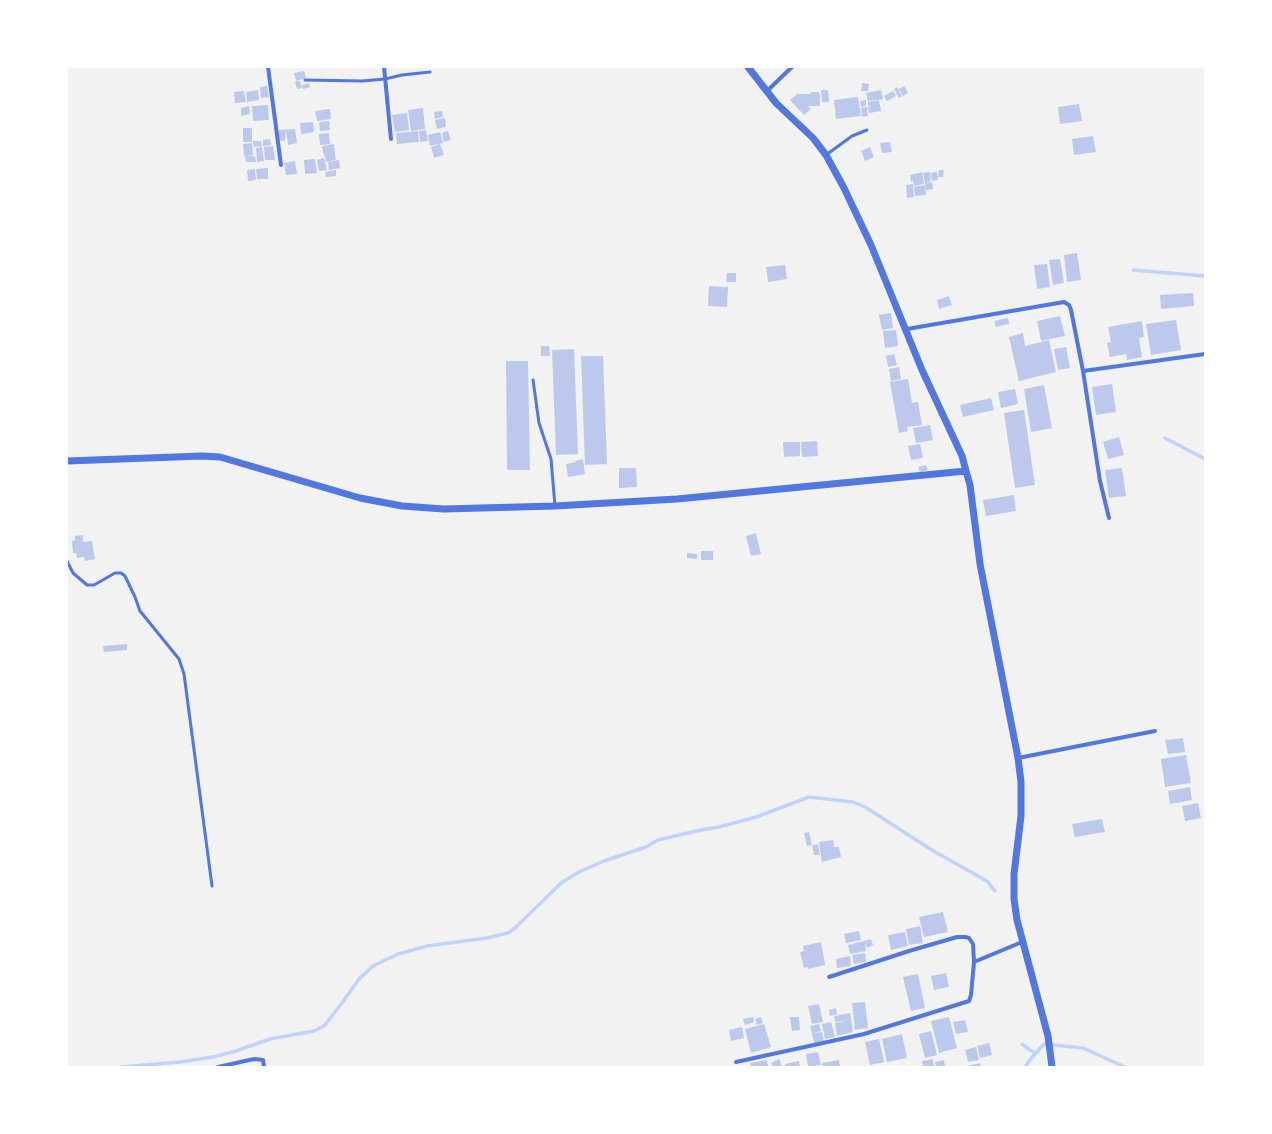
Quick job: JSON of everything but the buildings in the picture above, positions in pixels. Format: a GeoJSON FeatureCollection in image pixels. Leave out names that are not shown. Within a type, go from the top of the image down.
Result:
{"type":"FeatureCollection","features":[{"type":"Feature","properties":{"kind":"street"},"geometry":{"type":"LineString","coordinates":[[268,67],[280,165]]}},
{"type":"Feature","properties":{"kind":"street"},"geometry":{"type":"LineString","coordinates":[[384,67],[391,138]]}},
{"type":"Feature","properties":{"kind":"street"},"geometry":{"type":"LineString","coordinates":[[748,67],[776,103],[789,117],[813,138],[826,155],[872,245],[938,407],[962,456],[970,485],[980,564],[1018,758],[1021,782],[1021,816],[1014,874],[1016,920],[1048,1036],[1052,1066]]}},
{"type":"Feature","properties":{"kind":"street"},"geometry":{"type":"LineString","coordinates":[[767,91],[792,67]]}},
{"type":"Feature","properties":{"kind":"street"},"geometry":{"type":"LineString","coordinates":[[906,329],[1064,302],[1069,305],[1082,371],[1100,481],[1109,518]]}},
{"type":"Feature","properties":{"kind":"street"},"geometry":{"type":"LineString","coordinates":[[1082,371],[1205,354]]}},
{"type":"Feature","properties":{"kind":"street"},"geometry":{"type":"LineString","coordinates":[[67,461],[208,456],[220,457],[360,498],[402,506],[444,509],[555,506],[677,499],[966,471]]}},
{"type":"Feature","properties":{"kind":"street"},"geometry":{"type":"LineString","coordinates":[[1018,758],[1154,731]]}},
{"type":"Feature","properties":{"kind":"street"},"geometry":{"type":"LineString","coordinates":[[736,1062],[864,1034],[968,1001],[971,995],[974,962],[973,944],[969,938],[957,937],[829,977]]}},
{"type":"Feature","properties":{"kind":"street"},"geometry":{"type":"LineString","coordinates":[[974,962],[1022,942]]}},
{"type":"Feature","properties":{"kind":"street"},"geometry":{"type":"LineString","coordinates":[[218,1067],[254,1058],[263,1060],[264,1067]]}},
{"type":"Feature","properties":{"kind":"lane"},"geometry":{"type":"LineString","coordinates":[[305,80],[350,81],[385,79],[402,75],[430,72]]}},
{"type":"Feature","properties":{"kind":"lane"},"geometry":{"type":"LineString","coordinates":[[826,155],[852,136],[867,130]]}},
{"type":"Feature","properties":{"kind":"lane"},"geometry":{"type":"LineString","coordinates":[[533,380],[539,423],[551,459],[555,506]]}},
{"type":"Feature","properties":{"kind":"lane"},"geometry":{"type":"LineString","coordinates":[[67,561],[74,573],[88,585],[94,585],[115,573],[122,573],[136,597],[140,611],[179,659],[184,674],[212,886]]}},
{"type":"Feature","properties":{"kind":"waterway"},"geometry":{"type":"LineString","coordinates":[[1133,270],[1205,276]]}},
{"type":"Feature","properties":{"kind":"waterway"},"geometry":{"type":"LineString","coordinates":[[1165,438],[1205,459]]}},
{"type":"Feature","properties":{"kind":"waterway"},"geometry":{"type":"LineString","coordinates":[[121,1067],[180,1062],[213,1057],[236,1051],[270,1039],[314,1031],[324,1026],[359,979],[373,966],[398,954],[427,946],[487,938],[508,933],[561,883],[579,872],[604,861],[646,847],[658,840],[719,827],[756,817],[809,797],[853,802],[865,807],[935,852],[987,881],[995,891]]}},
{"type":"Feature","properties":{"kind":"waterway"},"geometry":{"type":"LineString","coordinates":[[1022,1044],[1036,1053]]}},
{"type":"Feature","properties":{"kind":"waterway"},"geometry":{"type":"LineString","coordinates":[[1025,1067],[1044,1044],[1083,1048],[1125,1067]]}}]}
